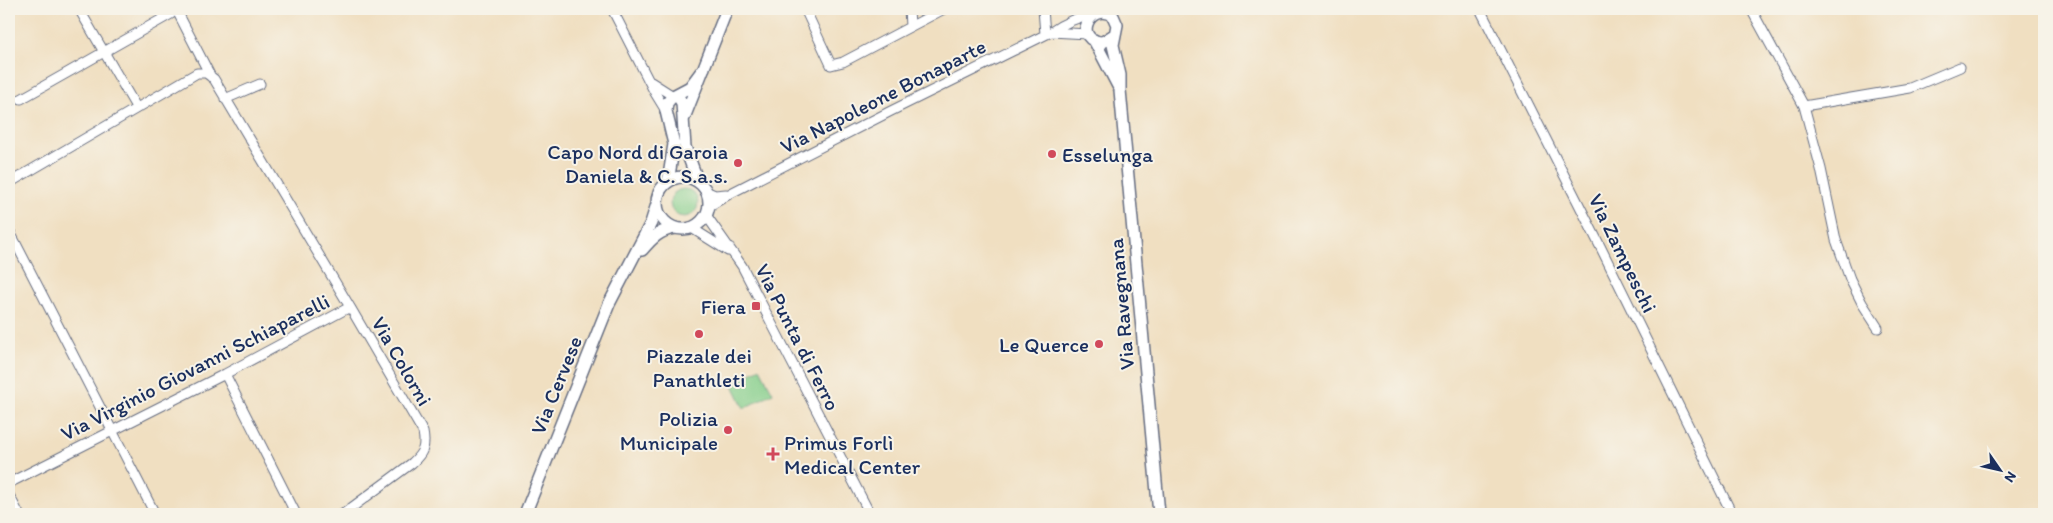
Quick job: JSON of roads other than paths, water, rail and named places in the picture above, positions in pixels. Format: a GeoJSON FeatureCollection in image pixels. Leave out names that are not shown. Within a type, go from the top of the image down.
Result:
{"type":"FeatureCollection","features":[{"type":"Feature","properties":{"kind":"main road"},"geometry":{"type":"LineString","coordinates":[[684,118],[727,9]]}},
{"type":"Feature","properties":{"kind":"main road"},"geometry":{"type":"LineString","coordinates":[[1097,11],[1113,12],[1117,25],[1114,34],[1104,42],[1091,37],[1086,24],[1097,11]]}},
{"type":"Feature","properties":{"kind":"main road","name":"Via Ravegnana"},"geometry":{"type":"LineString","coordinates":[[1114,34],[1113,45],[1120,75],[1159,514]]}},
{"type":"Feature","properties":{"kind":"main road","name":"Via Ravegnana"},"geometry":{"type":"LineString","coordinates":[[1091,37],[1120,90]]}},
{"type":"Feature","properties":{"kind":"main road"},"geometry":{"type":"LineString","coordinates":[[666,110],[667,103],[673,96],[690,87],[704,68]]}},
{"type":"Feature","properties":{"kind":"main road"},"geometry":{"type":"LineString","coordinates":[[673,96],[679,98],[682,102],[685,147],[698,182],[706,191],[707,211],[699,223],[690,227]]}},
{"type":"Feature","properties":{"kind":"main road","name":"Via Cervese"},"geometry":{"type":"LineString","coordinates":[[525,514],[609,304],[650,223],[660,190],[668,182],[674,144],[666,110]]}},
{"type":"Feature","properties":{"kind":"main road"},"geometry":{"type":"LineString","coordinates":[[668,182],[681,177],[698,182]]}},
{"type":"Feature","properties":{"kind":"main road"},"geometry":{"type":"LineString","coordinates":[[657,204],[662,218],[675,228]]}},
{"type":"Feature","properties":{"kind":"main road","name":"Via Cervese"},"geometry":{"type":"LineString","coordinates":[[626,271],[640,251],[657,233],[665,229],[690,227]]}},
{"type":"Feature","properties":{"kind":"street"},"geometry":{"type":"LineString","coordinates":[[79,9],[136,107]]}},
{"type":"Feature","properties":{"kind":"street"},"geometry":{"type":"LineString","coordinates":[[612,9],[648,81],[666,110]]}},
{"type":"Feature","properties":{"kind":"street"},"geometry":{"type":"LineString","coordinates":[[805,9],[832,65],[844,62],[944,9]]}},
{"type":"Feature","properties":{"kind":"street"},"geometry":{"type":"LineString","coordinates":[[909,9],[910,26]]}},
{"type":"Feature","properties":{"kind":"street"},"geometry":{"type":"LineString","coordinates":[[1043,9],[1048,33]]}},
{"type":"Feature","properties":{"kind":"street","name":"Via Zampeschi"},"geometry":{"type":"LineString","coordinates":[[1480,9],[1600,246],[1732,514]]}},
{"type":"Feature","properties":{"kind":"street"},"geometry":{"type":"LineString","coordinates":[[1751,9],[1804,106],[1821,169],[1836,240],[1850,279],[1878,328]]}},
{"type":"Feature","properties":{"kind":"street","name":"Via Napoleone Bonaparte"},"geometry":{"type":"LineString","coordinates":[[707,211],[731,193],[1076,18],[1097,11]]}},
{"type":"Feature","properties":{"kind":"street"},"geometry":{"type":"LineString","coordinates":[[21,99],[174,12]]}},
{"type":"Feature","properties":{"kind":"street","name":"Via Virginio Giovanni Schiaparelli"},"geometry":{"type":"LineString","coordinates":[[9,483],[225,374],[350,307],[174,12]]}},
{"type":"Feature","properties":{"kind":"street","name":"Via Napoleone Bonaparte"},"geometry":{"type":"LineString","coordinates":[[1048,33],[1091,37]]}},
{"type":"Feature","properties":{"kind":"street"},"geometry":{"type":"LineString","coordinates":[[1804,106],[1910,88],[1960,68]]}},
{"type":"Feature","properties":{"kind":"street"},"geometry":{"type":"LineString","coordinates":[[9,183],[197,73],[212,77]]}},
{"type":"Feature","properties":{"kind":"street"},"geometry":{"type":"LineString","coordinates":[[648,81],[673,96]]}},
{"type":"Feature","properties":{"kind":"street"},"geometry":{"type":"LineString","coordinates":[[225,99],[260,84]]}},
{"type":"Feature","properties":{"kind":"street"},"geometry":{"type":"LineString","coordinates":[[706,191],[716,196],[731,193]]}},
{"type":"Feature","properties":{"kind":"street","name":"Via Punta di Ferro"},"geometry":{"type":"LineString","coordinates":[[707,211],[755,290],[870,514]]}},
{"type":"Feature","properties":{"kind":"street","name":"Via Punta di Ferro"},"geometry":{"type":"LineString","coordinates":[[690,227],[720,244],[736,257]]}},
{"type":"Feature","properties":{"kind":"street"},"geometry":{"type":"LineString","coordinates":[[9,230],[155,514]]}},
{"type":"Feature","properties":{"kind":"street","name":"Via Colorni"},"geometry":{"type":"LineString","coordinates":[[343,514],[422,454],[426,444],[423,432],[350,307]]}},
{"type":"Feature","properties":{"kind":"street"},"geometry":{"type":"LineString","coordinates":[[225,374],[296,514]]}},
{"type":"Feature","properties":{"kind":"street"},"geometry":{"type":"LineString","coordinates":[[9,495],[18,514]]}},
{"type":"Feature","properties":{"kind":"place","name":"Esselunga"},"geometry":{"type":"Point","coordinates":[1052,154]}},
{"type":"Feature","properties":{"kind":"place","name":"Capo Nord di Garoia Daniela & C. S.a.s."},"geometry":{"type":"Point","coordinates":[738,163]}},
{"type":"Feature","properties":{"kind":"place","name":"Fiera"},"geometry":{"type":"Point","coordinates":[756,306]}},
{"type":"Feature","properties":{"kind":"place","name":"Piazzale dei Panathleti"},"geometry":{"type":"Point","coordinates":[699,334]}},
{"type":"Feature","properties":{"kind":"place","name":"Le Querce"},"geometry":{"type":"Point","coordinates":[1099,344]}},
{"type":"Feature","properties":{"kind":"place","name":"Polizia Municipale"},"geometry":{"type":"Point","coordinates":[728,430]}},
{"type":"Feature","properties":{"kind":"place","name":"Primus Forlì Medical Center"},"geometry":{"type":"Point","coordinates":[773,454]}}]}
